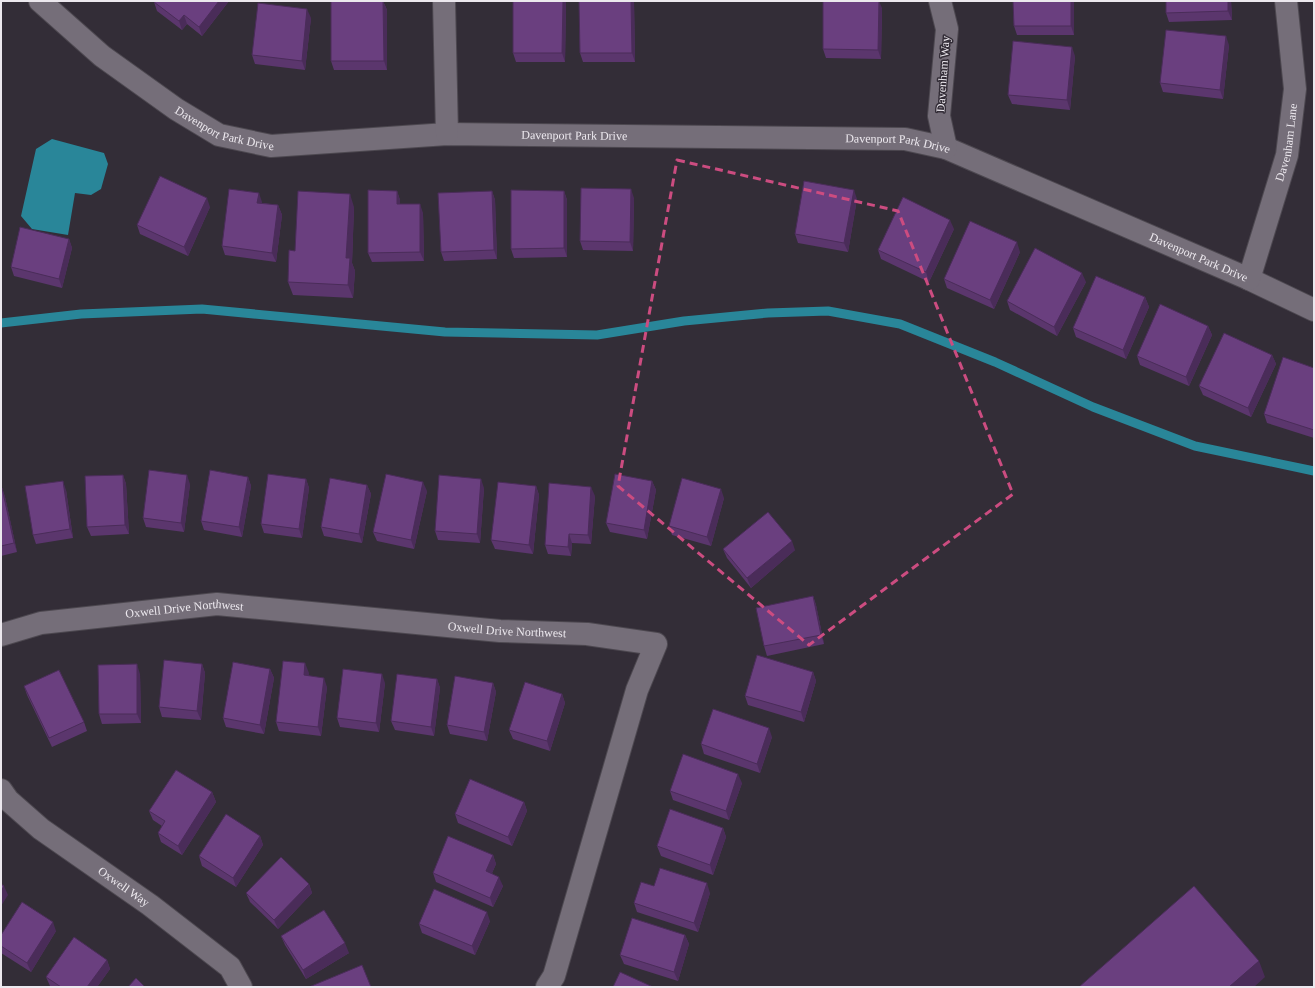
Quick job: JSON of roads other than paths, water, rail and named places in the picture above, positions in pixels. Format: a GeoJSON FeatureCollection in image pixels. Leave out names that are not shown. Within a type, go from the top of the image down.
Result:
{"type":"FeatureCollection","features":[{"type":"Feature","properties":{"kind":"street","name":"Davenport Park Drive"},"geometry":{"type":"LineString","coordinates":[[40,1],[102,56],[176,109],[219,135],[271,146],[447,134],[905,139],[946,148],[1249,279],[1314,310]]}},
{"type":"Feature","properties":{"kind":"street"},"geometry":{"type":"LineString","coordinates":[[444,1],[447,134]]}},
{"type":"Feature","properties":{"kind":"street","name":"Davenham Way"},"geometry":{"type":"LineString","coordinates":[[940,1],[946,29],[940,116],[946,148]]}},
{"type":"Feature","properties":{"kind":"street","name":"Davenham Lane"},"geometry":{"type":"LineString","coordinates":[[1249,279],[1287,155],[1295,88],[1286,1]]}},
{"type":"Feature","properties":{"kind":"street","name":"Oxwell Drive Northwest"},"geometry":{"type":"LineString","coordinates":[[1,635],[41,623],[217,604],[500,631],[587,634],[656,644],[637,690],[554,976],[547,987]]}},
{"type":"Feature","properties":{"kind":"street","name":"Oxwell Way"},"geometry":{"type":"LineString","coordinates":[[1,790],[8,800],[41,829],[150,905],[230,967],[241,987]]}},
{"type":"Feature","properties":{"kind":"water"},"geometry":{"type":"Polygon","coordinates":[[[52,139],[104,153],[108,164],[101,189],[91,195],[75,193],[68,235],[32,229],[21,216],[36,149],[52,139]]]}},
{"type":"Feature","properties":{"kind":"waterway"},"geometry":{"type":"LineString","coordinates":[[1,323],[81,314],[202,309],[445,332],[597,335],[684,321],[768,313],[828,311],[900,324],[995,362],[1093,407],[1195,446],[1314,471]]}}]}
